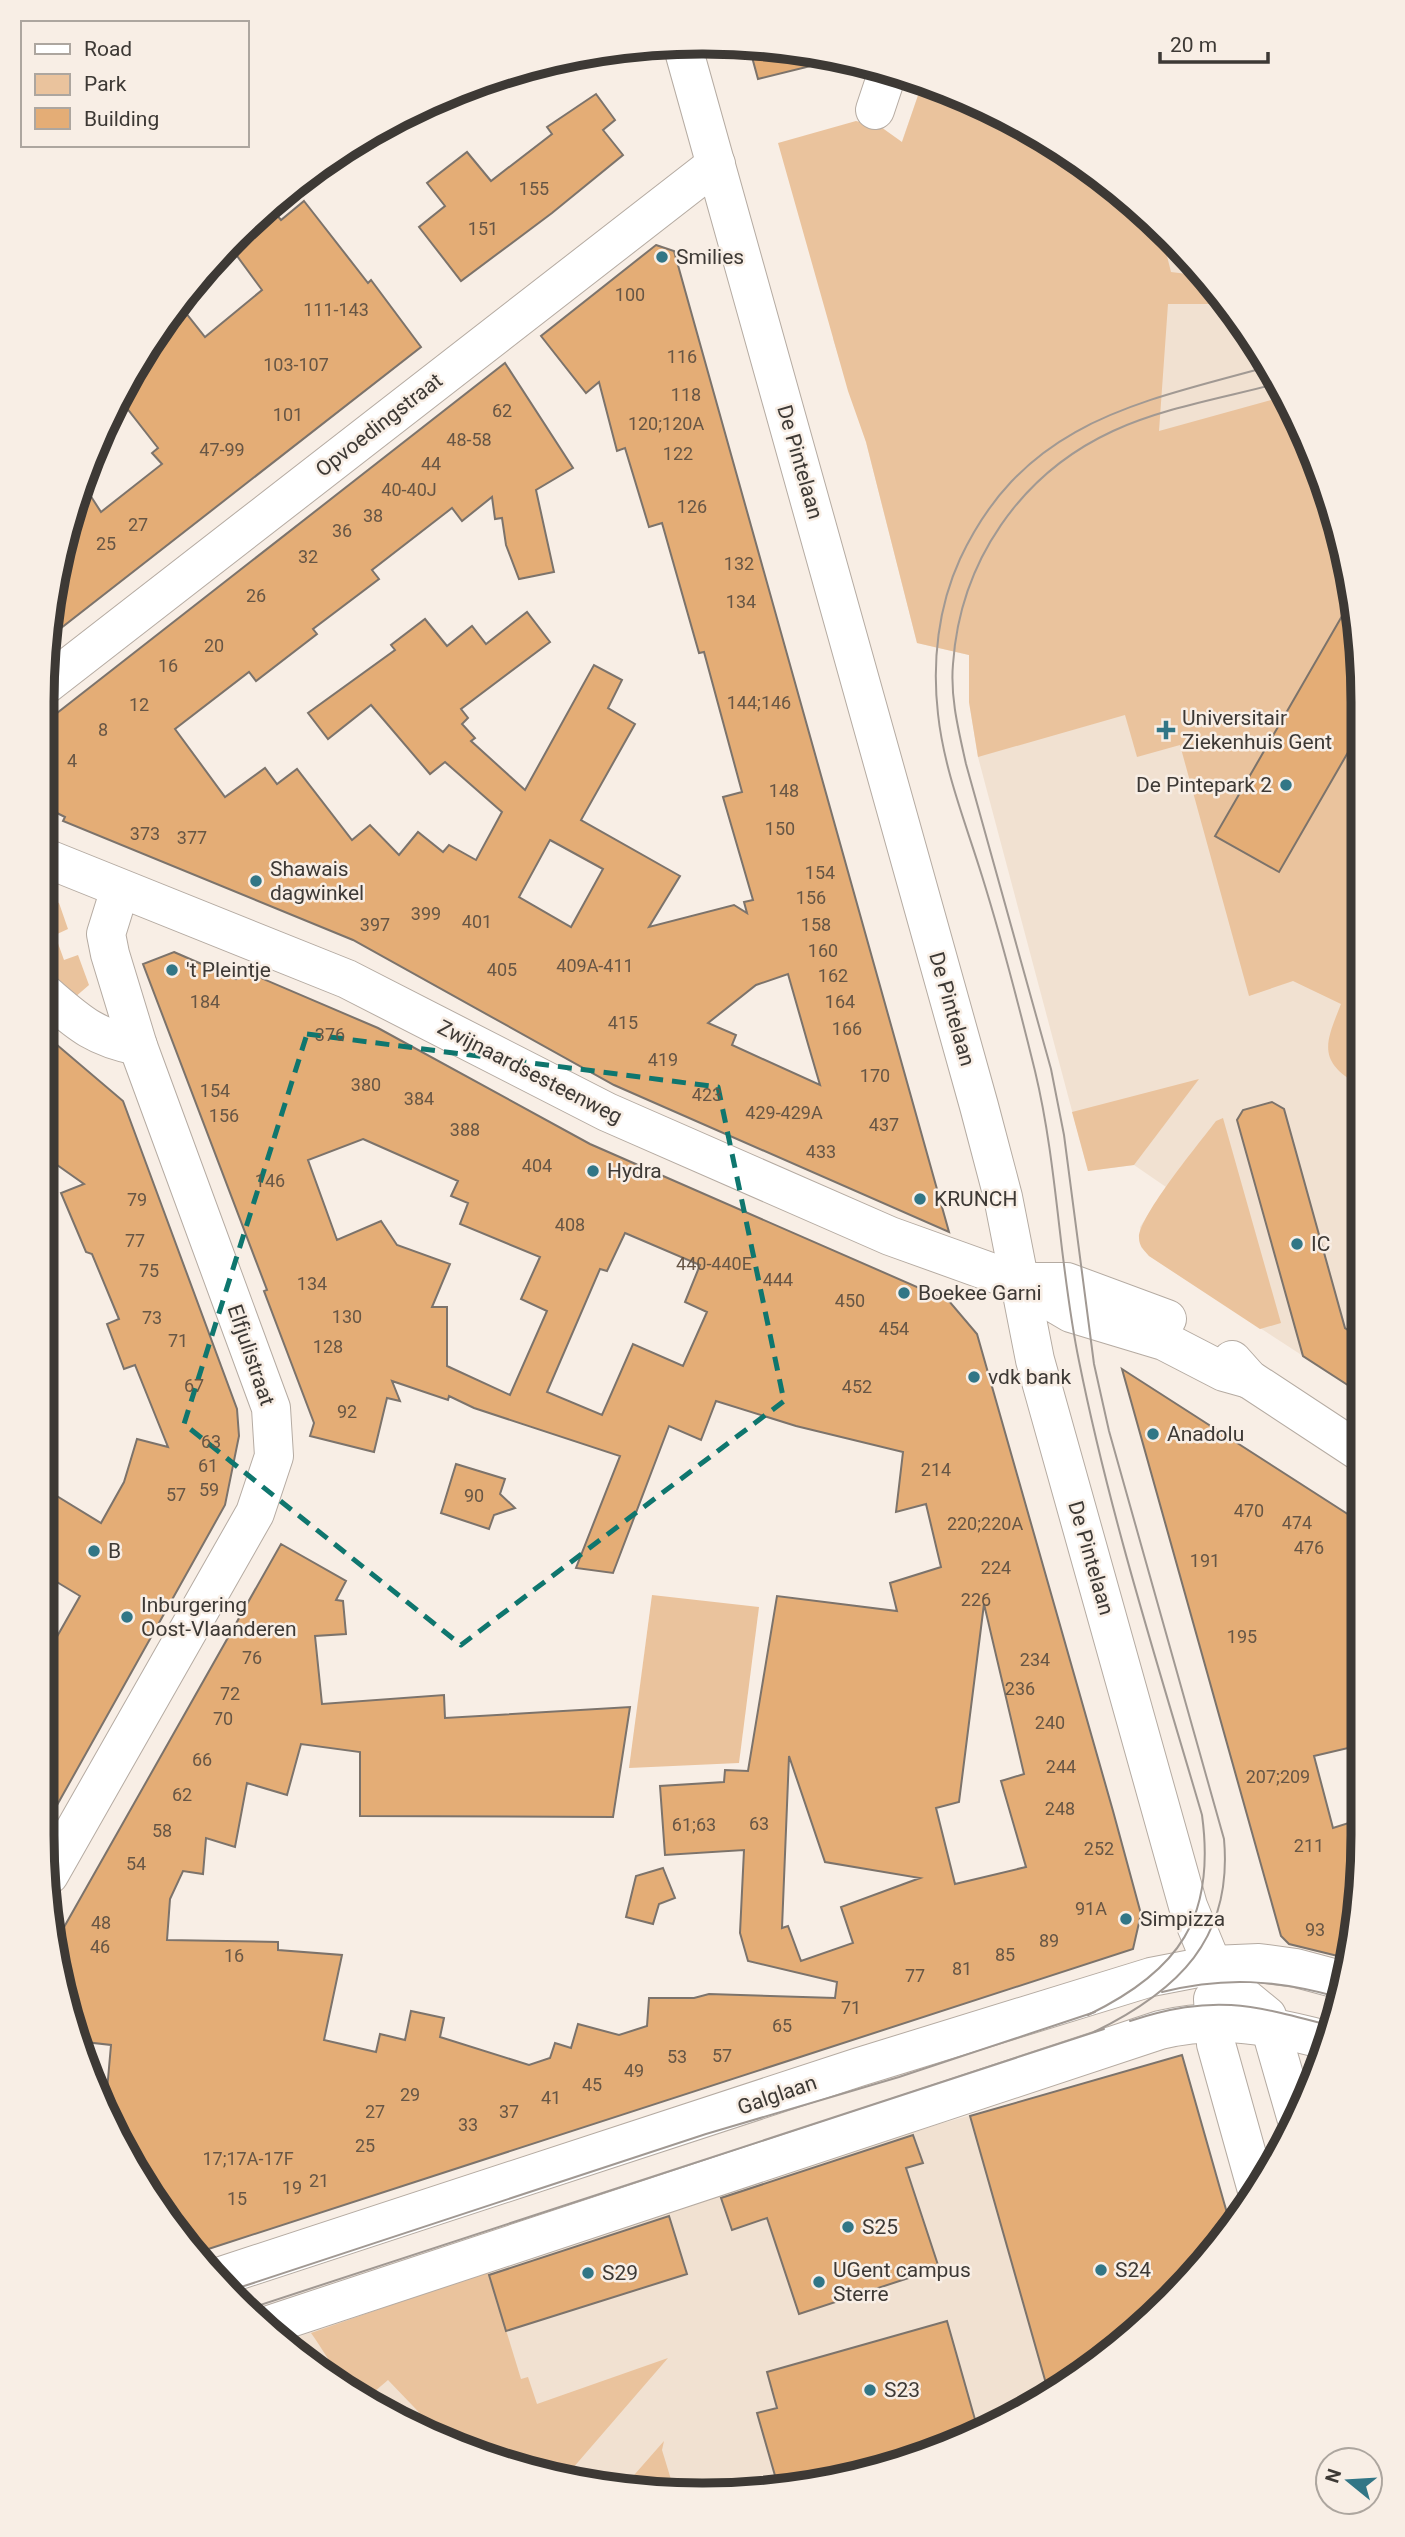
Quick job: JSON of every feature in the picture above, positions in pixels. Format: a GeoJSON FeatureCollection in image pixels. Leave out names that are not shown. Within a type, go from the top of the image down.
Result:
{"type":"FeatureCollection","features":[{"type":"Feature","properties":{"kind":"street","name":"De Pintelaan"},"geometry":{"type":"LineString","coordinates":[[685,55],[979,1106],[1003,1197],[1035,1360],[1188,1906],[1214,1969],[1227,1986],[1260,2008],[1270,2025],[1292,2103]]}},
{"type":"Feature","properties":{"kind":"street"},"geometry":{"type":"LineString","coordinates":[[875,110],[885,81]]}},
{"type":"Feature","properties":{"kind":"street","name":"Opvoedingstraat"},"geometry":{"type":"LineString","coordinates":[[55,678],[716,163]]}},
{"type":"Feature","properties":{"kind":"street","name":"Zwijnaardsesteenweg"},"geometry":{"type":"LineString","coordinates":[[54,862],[347,979],[527,1073],[631,1123],[890,1236],[1018,1282],[1067,1282],[1150,1310],[1193,1331],[1227,1354],[1249,1379],[1351,1446]]}},
{"type":"Feature","properties":{"kind":"street","name":"Elfjulistraat"},"geometry":{"type":"LineString","coordinates":[[55,1864],[255,1513],[274,1456],[271,1408],[138,1046],[106,934],[120,889]]}},
{"type":"Feature","properties":{"kind":"street"},"geometry":{"type":"LineString","coordinates":[[54,1002],[83,1027],[107,1040],[138,1046]]}},
{"type":"Feature","properties":{"kind":"street","name":"Galglaan"},"geometry":{"type":"LineString","coordinates":[[226,2274],[859,2067],[1151,1977],[1214,1969],[1281,1965],[1334,1978]]}},
{"type":"Feature","properties":{"kind":"street","name":"De Pintelaan"},"geometry":{"type":"LineString","coordinates":[[1214,1969],[1212,2022],[1216,2044],[1253,2177]]}},
{"type":"Feature","properties":{"kind":"street"},"geometry":{"type":"LineString","coordinates":[[276,2322],[1160,2030],[1212,2022],[1270,2025],[1318,2038]]}},
{"type":"Feature","properties":{"kind":"highlighted area"},"geometry":{"type":"Polygon","coordinates":[[[307,1034],[718,1087],[784,1401],[461,1645],[184,1424],[307,1034]]]}},
{"type":"Feature","properties":{"kind":"shaded area","name":"Universitair Ziekenhuis Gent"},"geometry":{"type":"Polygon","coordinates":[[[919,92],[989,121],[1027,141],[1063,163],[1130,215],[1190,275],[1217,308],[1242,342],[1284,416],[1301,454],[1329,535],[1345,618],[1349,660],[1351,1387],[1149,1256],[1141,1247],[1140,1227],[1166,1187],[1134,1165],[1088,1171],[978,757],[969,702],[969,655],[917,643],[866,442],[833,339],[919,92]]]}},
{"type":"Feature","properties":{"kind":"shaded area","name":"UGent campus Sterre"},"geometry":{"type":"Polygon","coordinates":[[[1182,2055],[1227,2215],[1190,2262],[1130,2322],[1063,2374],[1027,2396],[989,2416],[911,2448],[870,2461],[787,2477],[702,2483],[660,2481],[618,2477],[535,2461],[454,2433],[416,2416],[342,2374],[295,2338],[488,2271],[936,2125],[1182,2055]]]}},
{"type":"Feature","properties":{"kind":"green space","name":"Universitair Ziekenhuis Gent"},"geometry":{"type":"Polygon","coordinates":[[[919,92],[989,121],[1063,163],[1097,188],[1165,248],[1171,272],[1190,275],[1214,304],[1168,304],[1159,431],[1275,399],[1284,416],[1301,454],[1329,535],[1345,618],[1351,702],[1351,1080],[1336,1068],[1328,1050],[1331,1029],[1341,1004],[1293,981],[1249,996],[1180,745],[1137,757],[1125,715],[978,757],[969,702],[969,655],[917,643],[866,442],[848,391],[778,143],[856,121],[881,127],[902,142],[919,92]]]}},
{"type":"Feature","properties":{"kind":"green space"},"geometry":{"type":"Polygon","coordinates":[[[54,901],[59,903],[68,929],[55,935],[64,960],[78,955],[89,985],[74,998],[54,983],[54,901]]]}},
{"type":"Feature","properties":{"kind":"green space"},"geometry":{"type":"Polygon","coordinates":[[[1199,1079],[1134,1165],[1088,1171],[1072,1112],[1199,1079]]]}},
{"type":"Feature","properties":{"kind":"green space"},"geometry":{"type":"Polygon","coordinates":[[[1223,1118],[1281,1323],[1260,1329],[1149,1256],[1139,1241],[1141,1228],[1159,1197],[1216,1121],[1223,1118]]]}},
{"type":"Feature","properties":{"kind":"green space"},"geometry":{"type":"Polygon","coordinates":[[[652,1595],[759,1607],[739,1763],[629,1768],[652,1595]]]}},
{"type":"Feature","properties":{"kind":"green space"},"geometry":{"type":"Polygon","coordinates":[[[488,2271],[521,2379],[528,2377],[537,2404],[668,2358],[572,2469],[494,2448],[427,2421],[388,2380],[373,2393],[337,2370],[311,2333],[488,2271]]]}},
{"type":"Feature","properties":{"kind":"green space"},"geometry":{"type":"Polygon","coordinates":[[[664,2441],[662,2450],[672,2482],[631,2478],[664,2441]]]}},
{"type":"Feature","properties":{"kind":"building"},"geometry":{"type":"Polygon","coordinates":[[[752,57],[816,65],[758,79],[752,57]]]}},
{"type":"Feature","properties":{"kind":"building"},"geometry":{"type":"Polygon","coordinates":[[[596,94],[615,120],[603,130],[623,155],[552,213],[461,281],[419,227],[445,206],[427,183],[467,152],[491,181],[552,134],[547,127],[596,94]]]}},
{"type":"Feature","properties":{"kind":"building"},"geometry":{"type":"Polygon","coordinates":[[[304,201],[368,283],[371,280],[421,347],[59,630],[76,535],[89,494],[101,512],[162,464],[152,453],[158,448],[126,407],[141,378],[185,312],[205,337],[262,290],[235,253],[276,214],[281,220],[304,201]]]}},
{"type":"Feature","properties":{"kind":"building"},"geometry":{"type":"Polygon","coordinates":[[[656,245],[674,251],[949,1232],[614,1085],[353,940],[63,821],[65,817],[57,813],[54,798],[54,715],[505,363],[573,468],[536,490],[554,572],[519,579],[506,545],[502,518],[495,519],[492,497],[462,521],[452,508],[372,570],[379,579],[313,629],[317,634],[256,681],[249,672],[175,729],[225,797],[265,768],[277,784],[297,769],[352,840],[370,825],[399,855],[418,832],[443,852],[449,845],[476,860],[502,812],[445,762],[430,774],[371,705],[328,739],[308,713],[395,650],[391,645],[425,619],[447,646],[472,626],[486,644],[527,612],[550,642],[461,709],[468,718],[462,724],[475,738],[471,741],[525,790],[594,665],[622,680],[608,708],[635,724],[581,820],[680,876],[649,927],[734,905],[747,913],[744,902],[753,900],[723,797],[742,792],[704,652],[699,653],[662,523],[649,527],[625,448],[617,451],[599,382],[586,393],[541,336],[656,245]],[[550,840],[519,897],[571,927],[603,869],[550,840]],[[788,974],[756,985],[708,1023],[736,1035],[732,1045],[820,1085],[788,974]]]}},
{"type":"Feature","properties":{"kind":"building","name":"De Pintepark 2"},"geometry":{"type":"Polygon","coordinates":[[[1344,612],[1349,660],[1351,747],[1279,872],[1215,836],[1344,612]]]}},
{"type":"Feature","properties":{"kind":"building"},"geometry":{"type":"Polygon","coordinates":[[[174,952],[236,979],[247,972],[378,1028],[590,1144],[949,1301],[977,1334],[1113,1811],[1141,1914],[1133,1949],[205,2250],[163,2195],[121,2121],[107,2090],[111,2045],[89,2042],[76,2002],[62,1931],[281,1544],[346,1581],[336,1600],[343,1601],[346,1634],[315,1636],[322,1704],[444,1695],[445,1718],[630,1707],[613,1817],[360,1816],[360,1752],[301,1744],[287,1795],[247,1783],[235,1847],[206,1838],[203,1874],[183,1871],[170,1899],[167,1940],[278,1942],[278,1950],[342,1955],[324,2040],[376,2052],[380,2034],[405,2040],[411,2011],[444,2018],[440,2037],[529,2065],[550,2058],[555,2043],[571,2048],[578,2024],[619,2035],[647,2026],[649,1998],[694,1998],[709,1994],[835,1998],[837,1982],[748,1961],[740,1933],[744,1850],[665,1855],[660,1786],[724,1782],[725,1770],[748,1771],[777,1596],[897,1611],[890,1583],[941,1567],[926,1504],[896,1512],[903,1452],[796,1426],[716,1401],[701,1440],[669,1426],[613,1573],[576,1568],[620,1456],[474,1408],[449,1396],[448,1400],[392,1381],[400,1401],[387,1398],[374,1452],[310,1436],[314,1423],[264,1291],[267,1290],[143,964],[174,952]],[[363,1139],[308,1160],[337,1240],[381,1221],[397,1245],[450,1264],[432,1307],[447,1307],[447,1366],[510,1395],[547,1311],[521,1299],[540,1257],[460,1224],[468,1203],[451,1196],[458,1181],[363,1139]],[[625,1233],[607,1271],[600,1269],[547,1392],[602,1415],[633,1344],[683,1366],[707,1312],[685,1302],[700,1265],[625,1233]],[[984,1604],[959,1802],[936,1808],[955,1884],[1026,1867],[1001,1781],[1024,1774],[984,1604]],[[789,1756],[782,1928],[788,1926],[801,1961],[853,1943],[841,1907],[920,1878],[825,1862],[789,1756]]]}},
{"type":"Feature","properties":{"kind":"building"},"geometry":{"type":"Polygon","coordinates":[[[54,1042],[123,1101],[237,1409],[239,1436],[225,1505],[54,1811],[54,1642],[80,1596],[54,1580],[54,1494],[101,1523],[124,1482],[137,1439],[168,1447],[135,1365],[124,1369],[107,1324],[119,1319],[92,1254],[86,1252],[61,1193],[84,1184],[54,1163],[54,1042]]]}},
{"type":"Feature","properties":{"kind":"building","name":"IC"},"geometry":{"type":"Polygon","coordinates":[[[1272,1102],[1284,1109],[1345,1328],[1351,1332],[1351,1387],[1303,1356],[1237,1120],[1243,1110],[1272,1102]]]}},
{"type":"Feature","properties":{"kind":"building"},"geometry":{"type":"Polygon","coordinates":[[[1122,1369],[1351,1516],[1351,1747],[1314,1756],[1333,1828],[1351,1822],[1349,1877],[1339,1956],[1289,1944],[1281,1936],[1122,1369]]]}},
{"type":"Feature","properties":{"kind":"building"},"geometry":{"type":"Polygon","coordinates":[[[456,1464],[505,1479],[500,1494],[515,1508],[494,1515],[489,1529],[441,1513],[456,1464]]]}},
{"type":"Feature","properties":{"kind":"building"},"geometry":{"type":"Polygon","coordinates":[[[663,1868],[675,1898],[659,1904],[653,1924],[626,1917],[636,1876],[663,1868]]]}},
{"type":"Feature","properties":{"kind":"building","name":"S24"},"geometry":{"type":"Polygon","coordinates":[[[1182,2055],[1227,2215],[1190,2262],[1130,2322],[1046,2384],[970,2116],[1182,2055]]]}},
{"type":"Feature","properties":{"kind":"building","name":"S25"},"geometry":{"type":"Polygon","coordinates":[[[913,2135],[923,2163],[906,2168],[939,2268],[799,2314],[767,2218],[732,2230],[721,2198],[913,2135]]]}},
{"type":"Feature","properties":{"kind":"building","name":"S29"},"geometry":{"type":"Polygon","coordinates":[[[669,2216],[687,2274],[506,2331],[489,2275],[669,2216]]]}},
{"type":"Feature","properties":{"kind":"building","name":"S23"},"geometry":{"type":"Polygon","coordinates":[[[947,2321],[976,2422],[870,2461],[776,2478],[757,2413],[777,2408],[767,2372],[947,2321]]]}},
{"type":"Feature","properties":{"kind":"tram line"},"geometry":{"type":"LineString","coordinates":[[1088,2015],[1146,1980],[1168,1960],[1184,1937],[1196,1912],[1203,1884],[1205,1851],[1202,1815],[1136,1590],[1091,1419],[1072,1325],[1043,1107],[1003,949],[945,756],[936,694],[939,635],[946,596],[960,559],[986,513],[1017,476],[1051,448],[1088,425],[1129,407],[1259,369]]}},
{"type":"Feature","properties":{"kind":"tram line"},"geometry":{"type":"LineString","coordinates":[[1094,2032],[1151,1999],[1194,1958],[1209,1933],[1219,1906],[1224,1874],[1224,1839],[1109,1431],[1094,1364],[1064,1135],[1051,1069],[966,764],[954,702],[953,664],[958,626],[982,557],[1001,525],[1023,497],[1050,471],[1080,449],[1132,423],[1268,386]]}},
{"type":"Feature","properties":{"kind":"tram line"},"geometry":{"type":"LineString","coordinates":[[1162,1992],[1208,1984],[1250,1982],[1331,1995]]}},
{"type":"Feature","properties":{"kind":"tram line"},"geometry":{"type":"LineString","coordinates":[[1130,2021],[1185,2007],[1232,2005],[1278,2012],[1322,2023]]}},
{"type":"Feature","properties":{"kind":"tram line"},"geometry":{"type":"LineString","coordinates":[[239,2288],[706,2134],[899,2077],[1095,2012]]}},
{"type":"Feature","properties":{"kind":"tram line"},"geometry":{"type":"LineString","coordinates":[[258,2306],[1104,2029]]}},
{"type":"Feature","properties":{"kind":"place","name":"Smilies"},"geometry":{"type":"Point","coordinates":[662,257]}},
{"type":"Feature","properties":{"kind":"place","name":"Universitair Ziekenhuis Gent"},"geometry":{"type":"Point","coordinates":[1166,730]}},
{"type":"Feature","properties":{"kind":"place","name":"De Pintepark 2"},"geometry":{"type":"Point","coordinates":[1286,785]}},
{"type":"Feature","properties":{"kind":"place","name":"Shawais dagwinkel"},"geometry":{"type":"Point","coordinates":[256,881]}},
{"type":"Feature","properties":{"kind":"place","name":"'t Pleintje"},"geometry":{"type":"Point","coordinates":[172,970]}},
{"type":"Feature","properties":{"kind":"place","name":"Hydra"},"geometry":{"type":"Point","coordinates":[593,1171]}},
{"type":"Feature","properties":{"kind":"place","name":"KRUNCH"},"geometry":{"type":"Point","coordinates":[920,1199]}},
{"type":"Feature","properties":{"kind":"place","name":"IC"},"geometry":{"type":"Point","coordinates":[1297,1244]}},
{"type":"Feature","properties":{"kind":"place","name":"Boekee Garni"},"geometry":{"type":"Point","coordinates":[904,1293]}},
{"type":"Feature","properties":{"kind":"place","name":"vdk bank"},"geometry":{"type":"Point","coordinates":[974,1377]}},
{"type":"Feature","properties":{"kind":"place","name":"Anadolu"},"geometry":{"type":"Point","coordinates":[1153,1434]}},
{"type":"Feature","properties":{"kind":"place","name":"B"},"geometry":{"type":"Point","coordinates":[94,1551]}},
{"type":"Feature","properties":{"kind":"place","name":"Inburgering Oost-Vlaanderen"},"geometry":{"type":"Point","coordinates":[127,1617]}},
{"type":"Feature","properties":{"kind":"place","name":"Simpizza"},"geometry":{"type":"Point","coordinates":[1126,1919]}},
{"type":"Feature","properties":{"kind":"place","name":"S25"},"geometry":{"type":"Point","coordinates":[848,2227]}},
{"type":"Feature","properties":{"kind":"place","name":"S24"},"geometry":{"type":"Point","coordinates":[1101,2270]}},
{"type":"Feature","properties":{"kind":"place","name":"S29"},"geometry":{"type":"Point","coordinates":[588,2273]}},
{"type":"Feature","properties":{"kind":"place","name":"UGent campus Sterre"},"geometry":{"type":"Point","coordinates":[819,2282]}},
{"type":"Feature","properties":{"kind":"place","name":"S23"},"geometry":{"type":"Point","coordinates":[870,2390]}}]}
